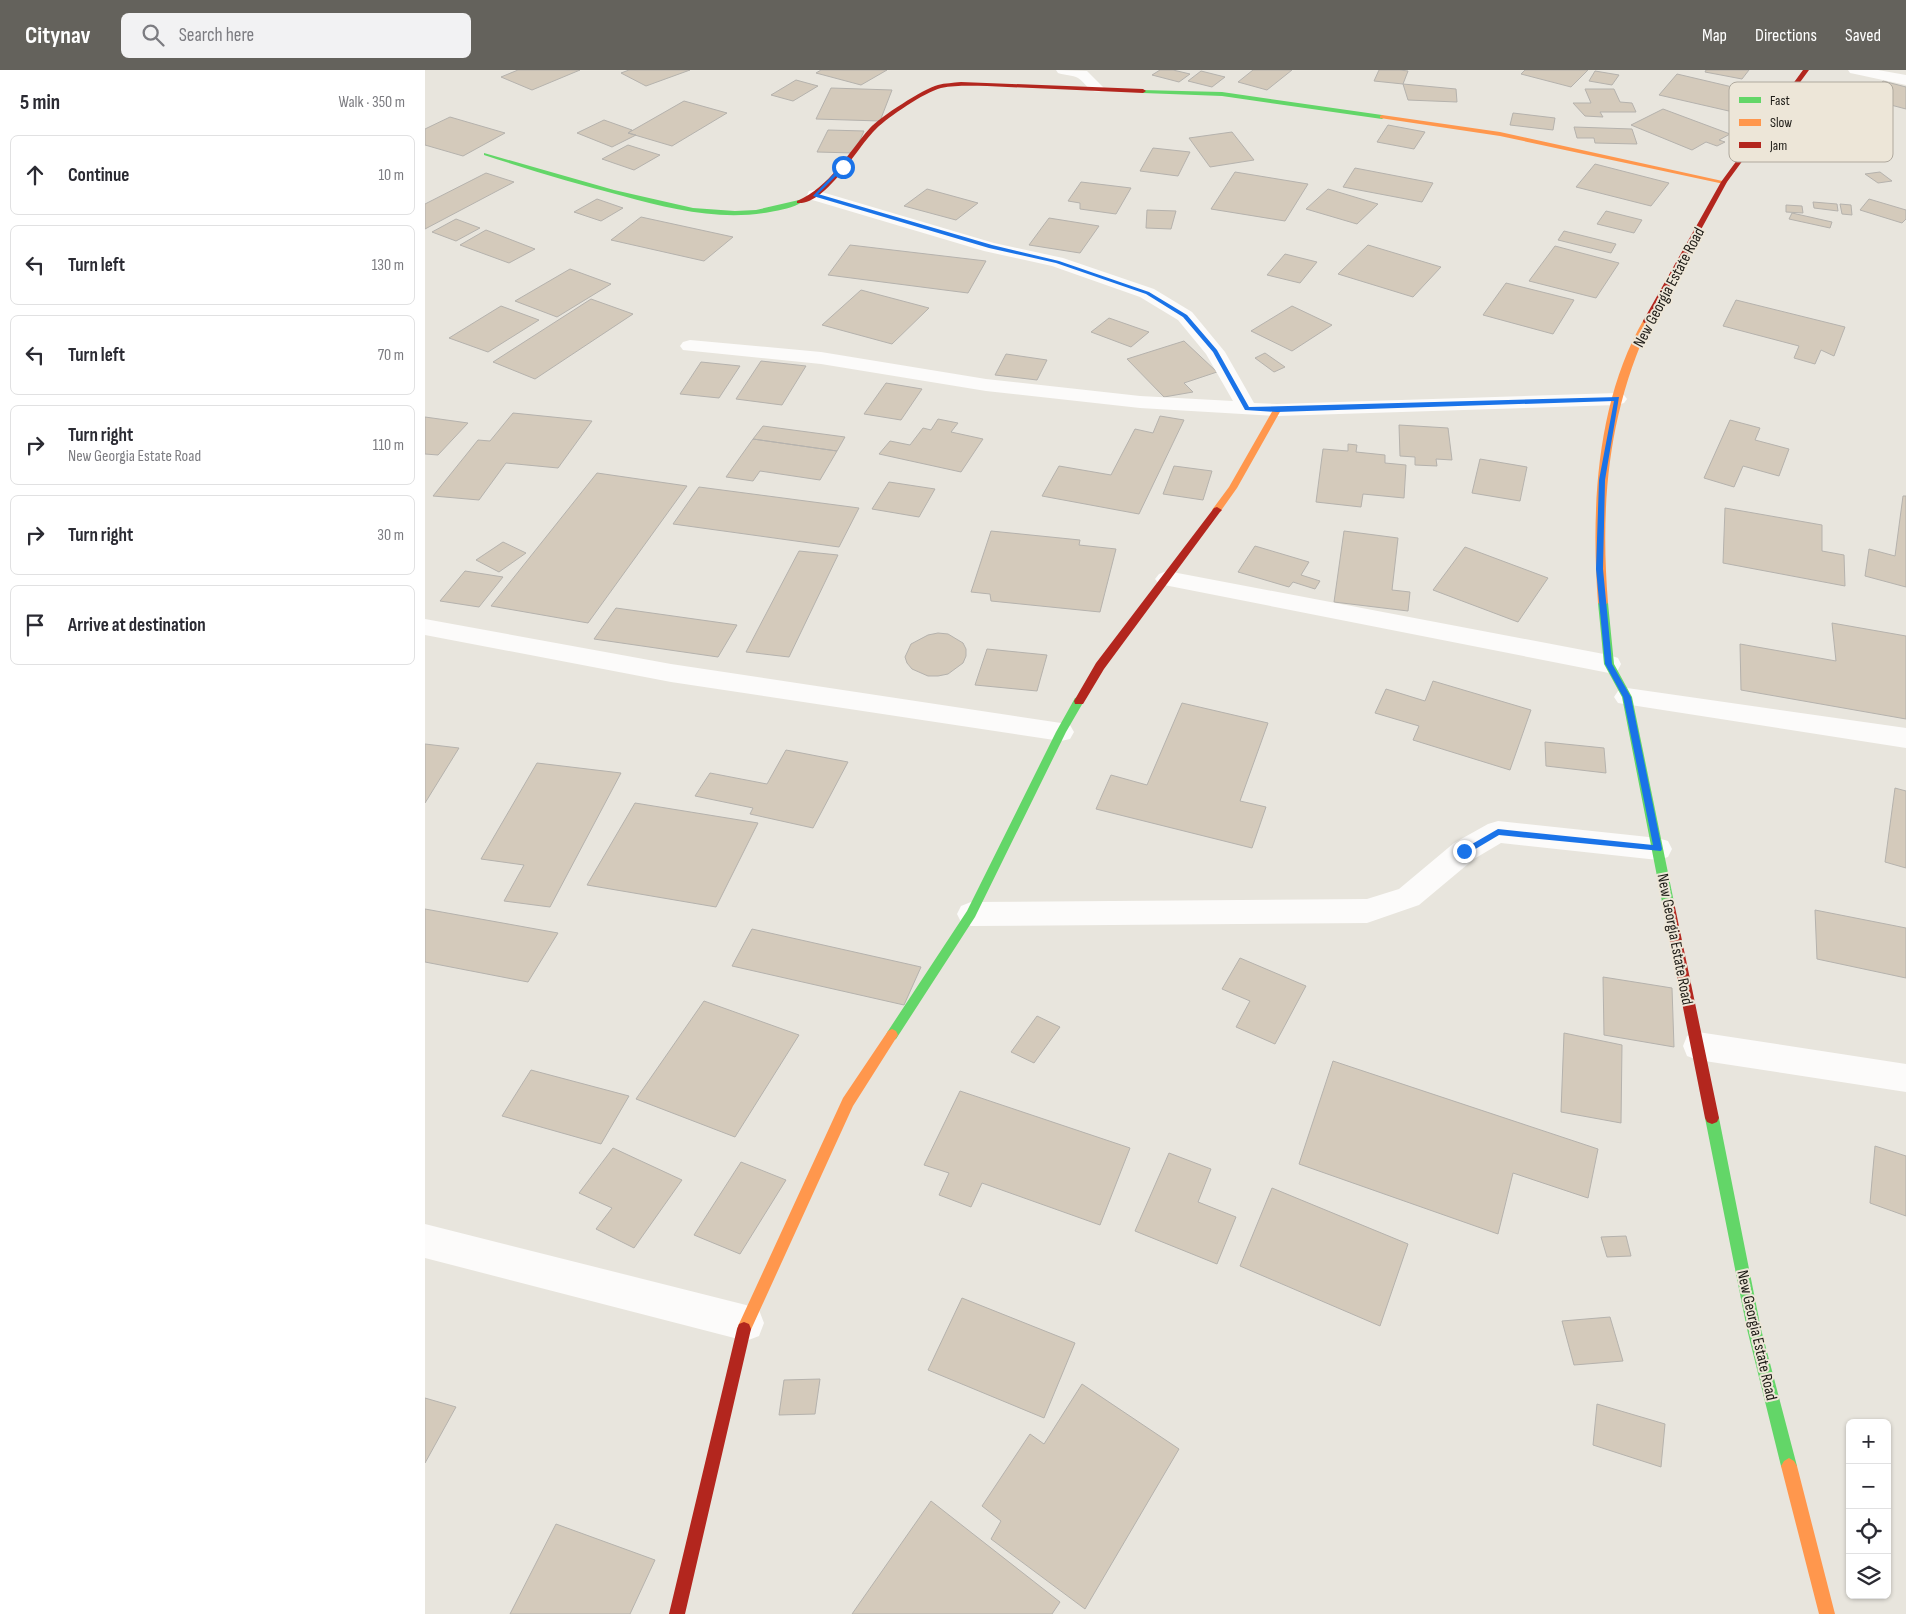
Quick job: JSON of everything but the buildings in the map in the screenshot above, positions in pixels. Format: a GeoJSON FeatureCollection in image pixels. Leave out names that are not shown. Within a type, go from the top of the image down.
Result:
{"type":"FeatureCollection","features":[{"type":"Feature","properties":{"kind":"street"},"geometry":{"type":"LineString","coordinates":[[1063,70],[1083,74],[1095,88]]}},
{"type":"Feature","properties":{"kind":"street","name":"New Georgia Estate Road"},"geometry":{"type":"LineString","coordinates":[[1797,82],[1806,70]]}},
{"type":"Feature","properties":{"kind":"street"},"geometry":{"type":"LineString","coordinates":[[1855,70],[1906,80]]}},
{"type":"Feature","properties":{"kind":"street"},"geometry":{"type":"LineString","coordinates":[[486,154],[591,186],[688,210],[725,214],[778,210],[815,195],[843,167],[873,128],[908,103],[938,87],[961,84],[1222,94],[1500,134],[1725,182]]}},
{"type":"Feature","properties":{"kind":"street","name":"New Georgia Estate Road"},"geometry":{"type":"LineString","coordinates":[[1739,162],[1725,182],[1639,336],[1617,399],[1602,480],[1599,569],[1609,664],[1627,697],[1754,1329],[1827,1614]]}},
{"type":"Feature","properties":{"kind":"street"},"geometry":{"type":"LineString","coordinates":[[815,195],[990,247],[1057,262],[1147,293],[1185,316],[1215,352],[1247,409]]}},
{"type":"Feature","properties":{"kind":"street"},"geometry":{"type":"LineString","coordinates":[[690,346],[821,358],[986,385],[1140,402],[1247,409],[1277,410],[1617,399]]}},
{"type":"Feature","properties":{"kind":"street"},"geometry":{"type":"LineString","coordinates":[[677,1614],[746,1323],[848,1102],[971,914],[1061,732],[1100,666],[1167,579],[1233,488],[1277,410]]}},
{"type":"Feature","properties":{"kind":"street"},"geometry":{"type":"LineString","coordinates":[[1167,579],[1609,664]]}},
{"type":"Feature","properties":{"kind":"street"},"geometry":{"type":"LineString","coordinates":[[425,627],[671,673],[1061,732]]}},
{"type":"Feature","properties":{"kind":"street"},"geometry":{"type":"LineString","coordinates":[[1627,697],[1906,738]]}},
{"type":"Feature","properties":{"kind":"street"},"geometry":{"type":"LineString","coordinates":[[971,914],[1367,911],[1409,897],[1464,851],[1498,832],[1658,849]]}},
{"type":"Feature","properties":{"kind":"street"},"geometry":{"type":"LineString","coordinates":[[1698,1046],[1906,1078]]}},
{"type":"Feature","properties":{"kind":"street"},"geometry":{"type":"LineString","coordinates":[[425,1241],[746,1323]]}},
{"type":"Feature","properties":{"kind":"traffic: fast"},"geometry":{"type":"LineString","coordinates":[[1143,91],[1222,94],[1382,117]]}},
{"type":"Feature","properties":{"kind":"traffic: fast"},"geometry":{"type":"LineString","coordinates":[[486,154],[594,186],[693,210],[714,213],[756,212],[778,209],[799,202]]}},
{"type":"Feature","properties":{"kind":"traffic: fast"},"geometry":{"type":"LineString","coordinates":[[1603,603],[1609,664],[1627,697],[1669,907]]}},
{"type":"Feature","properties":{"kind":"traffic: fast"},"geometry":{"type":"LineString","coordinates":[[892,1035],[971,914],[1061,732],[1079,701]]}},
{"type":"Feature","properties":{"kind":"traffic: fast"},"geometry":{"type":"LineString","coordinates":[[1712,1118],[1754,1329],[1789,1466]]}},
{"type":"Feature","properties":{"kind":"traffic: slow"},"geometry":{"type":"LineString","coordinates":[[1382,117],[1500,134],[1724,182]]}},
{"type":"Feature","properties":{"kind":"traffic: slow"},"geometry":{"type":"LineString","coordinates":[[1603,603],[1600,569],[1600,533],[1605,458],[1621,386],[1632,352],[1647,321]]}},
{"type":"Feature","properties":{"kind":"traffic: slow"},"geometry":{"type":"LineString","coordinates":[[1217,510],[1233,488],[1277,410]]}},
{"type":"Feature","properties":{"kind":"traffic: slow"},"geometry":{"type":"LineString","coordinates":[[744,1329],[848,1102],[892,1035]]}},
{"type":"Feature","properties":{"kind":"traffic: slow"},"geometry":{"type":"LineString","coordinates":[[1789,1466],[1827,1614]]}},
{"type":"Feature","properties":{"kind":"traffic: jam"},"geometry":{"type":"LineString","coordinates":[[1797,82],[1806,70]]}},
{"type":"Feature","properties":{"kind":"traffic: jam"},"geometry":{"type":"LineString","coordinates":[[799,202],[815,195],[843,167],[873,128],[908,103],[938,87],[961,84],[987,84],[1143,91]]}},
{"type":"Feature","properties":{"kind":"traffic: jam"},"geometry":{"type":"LineString","coordinates":[[1647,321],[1724,182],[1739,162]]}},
{"type":"Feature","properties":{"kind":"traffic: jam"},"geometry":{"type":"LineString","coordinates":[[1079,701],[1100,666],[1217,510]]}},
{"type":"Feature","properties":{"kind":"traffic: jam"},"geometry":{"type":"LineString","coordinates":[[1669,907],[1712,1118]]}},
{"type":"Feature","properties":{"kind":"traffic: jam"},"geometry":{"type":"LineString","coordinates":[[677,1614],[744,1329]]}},
{"type":"Feature","properties":{"kind":"route"},"geometry":{"type":"LineString","coordinates":[[843,167],[815,195],[990,247],[1057,262],[1147,293],[1185,316],[1215,352],[1247,409],[1277,410],[1461,402],[1617,399],[1602,480],[1599,569],[1609,664],[1627,697],[1658,849],[1498,832],[1464,851]]}}]}
